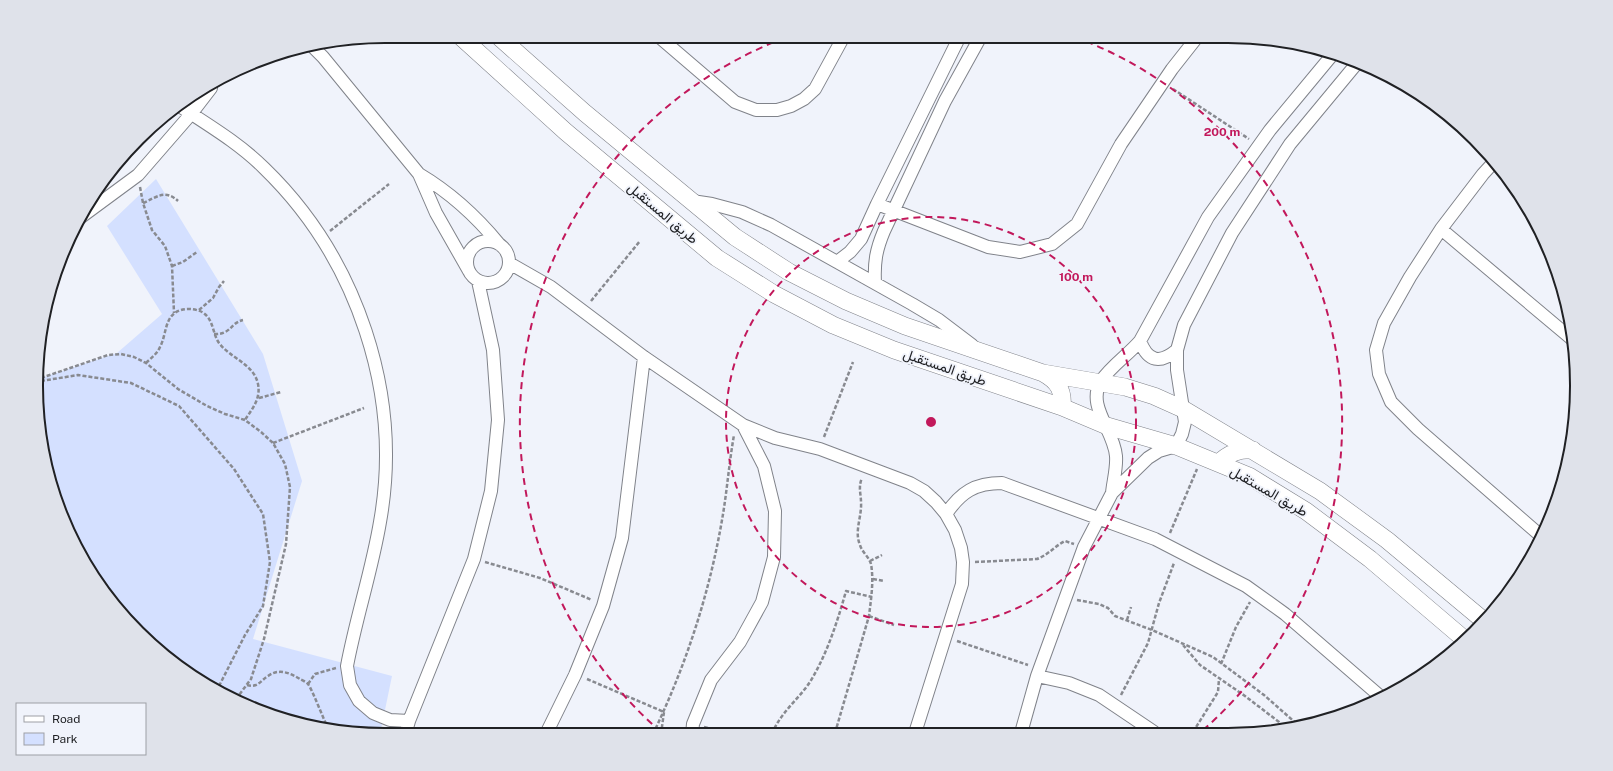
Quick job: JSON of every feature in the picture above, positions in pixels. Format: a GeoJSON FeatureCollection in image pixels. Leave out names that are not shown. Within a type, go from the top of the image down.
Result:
{"type":"FeatureCollection","features":[{"type":"Feature","properties":{"kind":"main road","name":"طريق المستقبل"},"geometry":{"type":"LineString","coordinates":[[468,43],[566,132],[717,258],[774,294],[833,325],[894,350],[1062,407],[1107,426],[1176,446],[1249,476],[1306,511],[1370,559],[1461,636]]}},
{"type":"Feature","properties":{"kind":"main road","name":"طريق المستقبل"},"geometry":{"type":"LineString","coordinates":[[506,43],[585,113],[735,237],[789,272],[846,301],[905,326],[1043,373],[1125,387],[1154,396],[1183,409],[1320,491],[1387,540],[1480,617]]}},
{"type":"Feature","properties":{"kind":"main road"},"geometry":{"type":"LineString","coordinates":[[566,132],[577,129],[584,119],[585,113]]}},
{"type":"Feature","properties":{"kind":"main road"},"geometry":{"type":"LineString","coordinates":[[594,156],[596,144],[604,136],[610,134]]}},
{"type":"Feature","properties":{"kind":"main road"},"geometry":{"type":"LineString","coordinates":[[1043,373],[1051,377],[1057,383],[1063,399],[1062,407]]}},
{"type":"Feature","properties":{"kind":"main road"},"geometry":{"type":"LineString","coordinates":[[1219,463],[1230,454],[1245,450],[1253,450]]}},
{"type":"Feature","properties":{"kind":"street"},"geometry":{"type":"LineString","coordinates":[[666,43],[735,102],[756,110],[777,110],[791,106],[804,99],[815,89],[840,43]]}},
{"type":"Feature","properties":{"kind":"street"},"geometry":{"type":"LineString","coordinates":[[837,262],[850,252],[861,239],[957,43]]}},
{"type":"Feature","properties":{"kind":"street"},"geometry":{"type":"LineString","coordinates":[[970,43],[974,47]]}},
{"type":"Feature","properties":{"kind":"street"},"geometry":{"type":"LineString","coordinates":[[875,283],[874,265],[877,247],[946,101],[977,43]]}},
{"type":"Feature","properties":{"kind":"street"},"geometry":{"type":"LineString","coordinates":[[877,204],[988,247],[1020,252],[1052,244],[1077,224],[1121,144],[1172,68],[1192,43]]}},
{"type":"Feature","properties":{"kind":"street"},"geometry":{"type":"LineString","coordinates":[[317,50],[323,56],[419,174],[436,214],[469,271],[478,281],[493,350],[498,420],[491,491],[474,559],[407,728]]}},
{"type":"Feature","properties":{"kind":"street"},"geometry":{"type":"LineString","coordinates":[[1112,493],[1117,458],[1114,442],[1098,408],[1095,397],[1101,382],[1140,341],[1208,217],[1270,130],[1327,58]]}},
{"type":"Feature","properties":{"kind":"street"},"geometry":{"type":"LineString","coordinates":[[1022,728],[1039,672],[1084,547],[1112,493],[1148,458],[1159,451],[1176,446],[1182,434],[1185,422],[1177,370],[1177,350],[1184,325],[1232,233],[1290,144],[1354,67]]}},
{"type":"Feature","properties":{"kind":"street"},"geometry":{"type":"LineString","coordinates":[[92,209],[138,175],[207,94]]}},
{"type":"Feature","properties":{"kind":"street"},"geometry":{"type":"LineString","coordinates":[[184,109],[230,138],[264,168],[295,201],[337,264],[360,312],[375,363],[384,415],[386,468],[380,521],[347,666],[350,685],[359,701],[373,713],[390,720],[409,721]]}},
{"type":"Feature","properties":{"kind":"street"},"geometry":{"type":"LineString","coordinates":[[1490,166],[1441,229],[1410,277],[1384,323],[1376,350],[1379,374],[1391,402],[1418,429],[1537,533]]}},
{"type":"Feature","properties":{"kind":"street"},"geometry":{"type":"LineString","coordinates":[[419,174],[437,185],[471,212],[505,249],[509,263],[508,270],[504,276],[499,281],[492,283],[478,281]]}},
{"type":"Feature","properties":{"kind":"street"},"geometry":{"type":"LineString","coordinates":[[691,200],[742,212],[771,225],[939,320],[979,351]]}},
{"type":"Feature","properties":{"kind":"street"},"geometry":{"type":"LineString","coordinates":[[1441,229],[1566,335]]}},
{"type":"Feature","properties":{"kind":"street"},"geometry":{"type":"LineString","coordinates":[[469,271],[468,258],[470,251],[475,246],[487,241],[500,244]]}},
{"type":"Feature","properties":{"kind":"street"},"geometry":{"type":"LineString","coordinates":[[509,263],[551,287],[644,357],[740,422],[775,438],[820,449],[914,486],[936,502],[946,514],[955,530],[961,548],[962,584],[917,728]]}},
{"type":"Feature","properties":{"kind":"street"},"geometry":{"type":"LineString","coordinates":[[1140,341],[1145,353],[1155,359],[1167,358],[1177,350]]}},
{"type":"Feature","properties":{"kind":"street"},"geometry":{"type":"LineString","coordinates":[[549,728],[575,674],[603,606],[622,538],[644,357]]}},
{"type":"Feature","properties":{"kind":"street"},"geometry":{"type":"LineString","coordinates":[[693,728],[711,680],[740,642],[762,602],[774,557],[775,511],[764,466],[740,422]]}},
{"type":"Feature","properties":{"kind":"street"},"geometry":{"type":"LineString","coordinates":[[946,514],[953,503],[963,493],[988,483],[1002,483],[1155,539],[1246,586],[1285,614],[1377,694]]}},
{"type":"Feature","properties":{"kind":"street"},"geometry":{"type":"LineString","coordinates":[[1039,672],[1099,695],[1148,728]]}},
{"type":"Feature","properties":{"kind":"path"},"geometry":{"type":"LineString","coordinates":[[1163,82],[1259,146]]}},
{"type":"Feature","properties":{"kind":"path"},"geometry":{"type":"LineString","coordinates":[[138,175],[143,203],[152,230],[165,246],[172,266],[174,313]]}},
{"type":"Feature","properties":{"kind":"path"},"geometry":{"type":"LineString","coordinates":[[321,238],[389,184]]}},
{"type":"Feature","properties":{"kind":"path"},"geometry":{"type":"LineString","coordinates":[[143,203],[166,194],[173,196],[178,201]]}},
{"type":"Feature","properties":{"kind":"path"},"geometry":{"type":"LineString","coordinates":[[583,311],[640,241]]}},
{"type":"Feature","properties":{"kind":"path"},"geometry":{"type":"LineString","coordinates":[[172,266],[183,262],[197,252]]}},
{"type":"Feature","properties":{"kind":"path"},"geometry":{"type":"LineString","coordinates":[[199,310],[213,298],[224,281]]}},
{"type":"Feature","properties":{"kind":"path"},"geometry":{"type":"LineString","coordinates":[[146,363],[160,348],[168,319],[174,313],[189,308],[203,312],[213,325],[214,334],[218,343],[255,376],[258,384],[259,398],[245,420]]}},
{"type":"Feature","properties":{"kind":"path"},"geometry":{"type":"LineString","coordinates":[[214,334],[226,333],[236,322],[243,320]]}},
{"type":"Feature","properties":{"kind":"path"},"geometry":{"type":"LineString","coordinates":[[43,377],[108,355],[121,354],[134,357],[146,363],[162,377],[192,397],[224,414],[245,420],[273,443],[285,464],[290,487],[286,544],[264,639],[251,679],[239,695]]}},
{"type":"Feature","properties":{"kind":"path"},"geometry":{"type":"LineString","coordinates":[[820,449],[853,362]]}},
{"type":"Feature","properties":{"kind":"path"},"geometry":{"type":"LineString","coordinates":[[43,381],[78,375],[131,383],[179,406],[234,469],[263,514],[270,562],[263,606],[245,635],[220,685]]}},
{"type":"Feature","properties":{"kind":"path"},"geometry":{"type":"LineString","coordinates":[[259,398],[281,392]]}},
{"type":"Feature","properties":{"kind":"path"},"geometry":{"type":"LineString","coordinates":[[273,443],[364,408]]}},
{"type":"Feature","properties":{"kind":"path"},"geometry":{"type":"LineString","coordinates":[[656,728],[691,646],[708,588],[740,422]]}},
{"type":"Feature","properties":{"kind":"path"},"geometry":{"type":"LineString","coordinates":[[1166,545],[1203,456]]}},
{"type":"Feature","properties":{"kind":"path"},"geometry":{"type":"LineString","coordinates":[[837,728],[869,616],[872,598],[873,579],[870,561],[863,554],[857,534],[861,503],[859,492],[860,482],[867,467]]}},
{"type":"Feature","properties":{"kind":"path"},"geometry":{"type":"LineString","coordinates":[[962,562],[1037,559],[1044,557],[1056,546],[1065,542],[1084,547]]}},
{"type":"Feature","properties":{"kind":"path"},"geometry":{"type":"LineString","coordinates":[[1115,706],[1148,643],[1163,590],[1180,552]]}},
{"type":"Feature","properties":{"kind":"path"},"geometry":{"type":"LineString","coordinates":[[870,561],[882,555]]}},
{"type":"Feature","properties":{"kind":"path"},"geometry":{"type":"LineString","coordinates":[[474,559],[540,578],[603,606]]}},
{"type":"Feature","properties":{"kind":"path"},"geometry":{"type":"LineString","coordinates":[[873,579],[884,581]]}},
{"type":"Feature","properties":{"kind":"path"},"geometry":{"type":"LineString","coordinates":[[774,728],[776,723],[809,683],[825,654],[837,623],[846,592],[872,598]]}},
{"type":"Feature","properties":{"kind":"path"},"geometry":{"type":"LineString","coordinates":[[1222,664],[1236,627],[1255,593]]}},
{"type":"Feature","properties":{"kind":"path"},"geometry":{"type":"LineString","coordinates":[[1065,598],[1099,604],[1108,608],[1115,616],[1152,630],[1182,645],[1213,657],[1264,695],[1294,721]]}},
{"type":"Feature","properties":{"kind":"path"},"geometry":{"type":"LineString","coordinates":[[1127,620],[1131,607]]}},
{"type":"Feature","properties":{"kind":"path"},"geometry":{"type":"LineString","coordinates":[[869,616],[894,625]]}},
{"type":"Feature","properties":{"kind":"path"},"geometry":{"type":"LineString","coordinates":[[945,637],[1039,672]]}},
{"type":"Feature","properties":{"kind":"path"},"geometry":{"type":"LineString","coordinates":[[1182,645],[1200,665],[1281,723]]}},
{"type":"Feature","properties":{"kind":"path"},"geometry":{"type":"LineString","coordinates":[[308,684],[315,674],[347,666]]}},
{"type":"Feature","properties":{"kind":"path"},"geometry":{"type":"LineString","coordinates":[[247,685],[255,686],[260,684],[267,676],[280,672],[287,672],[308,684],[325,722]]}},
{"type":"Feature","properties":{"kind":"path"},"geometry":{"type":"LineString","coordinates":[[575,674],[664,712]]}},
{"type":"Feature","properties":{"kind":"path"},"geometry":{"type":"LineString","coordinates":[[1196,728],[1218,692],[1219,679]]}},
{"type":"Feature","properties":{"kind":"path"},"geometry":{"type":"LineString","coordinates":[[661,728],[664,712]]}},
{"type":"Feature","properties":{"kind":"green space"},"geometry":{"type":"Polygon","coordinates":[[[156,179],[263,354],[302,481],[253,639],[392,676],[381,728],[341,725],[275,710],[234,693],[214,682],[177,657],[143,628],[101,576],[78,537],[61,496],[50,452],[44,408],[43,377],[117,353],[162,314],[107,226],[156,179]]]}}]}
